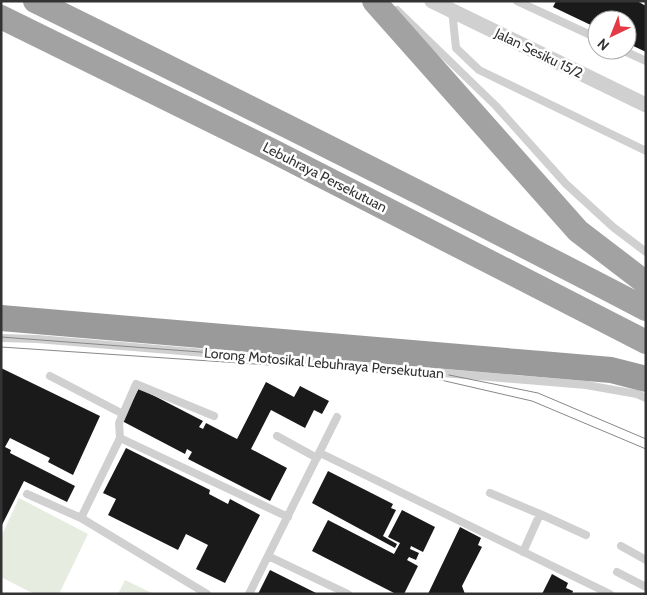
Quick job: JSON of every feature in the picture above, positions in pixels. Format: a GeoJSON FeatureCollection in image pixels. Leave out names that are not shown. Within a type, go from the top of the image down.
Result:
{"type":"FeatureCollection","features":[{"type":"Feature","properties":{"kind":"highway","name":"Lebuhraya Persekutuan"},"geometry":{"type":"LineString","coordinates":[[36,1],[461,213],[646,309]]}},
{"type":"Feature","properties":{"kind":"highway"},"geometry":{"type":"LineString","coordinates":[[383,4],[578,232],[646,283]]}},
{"type":"Feature","properties":{"kind":"highway","name":"Lebuhraya Persekutuan"},"geometry":{"type":"LineString","coordinates":[[1,17],[271,150],[646,342]]}},
{"type":"Feature","properties":{"kind":"highway"},"geometry":{"type":"LineString","coordinates":[[1,318],[611,370],[646,379]]}},
{"type":"Feature","properties":{"kind":"street","name":"Jalan Sesiku 15/2"},"geometry":{"type":"LineString","coordinates":[[432,1],[646,105]]}},
{"type":"Feature","properties":{"kind":"lane"},"geometry":{"type":"LineString","coordinates":[[517,1],[587,33]]}},
{"type":"Feature","properties":{"kind":"lane"},"geometry":{"type":"LineString","coordinates":[[383,4],[496,106],[566,184],[613,227],[646,252]]}},
{"type":"Feature","properties":{"kind":"lane"},"geometry":{"type":"LineString","coordinates":[[452,10],[456,48],[479,70],[646,151]]}},
{"type":"Feature","properties":{"kind":"lane","name":"Lorong Motosikal Lebuhraya Persekutuan"},"geometry":{"type":"LineString","coordinates":[[1,338],[37,339],[586,385],[637,394],[646,398]]}},
{"type":"Feature","properties":{"kind":"lane"},"geometry":{"type":"LineString","coordinates":[[50,376],[122,414]]}},
{"type":"Feature","properties":{"kind":"lane"},"geometry":{"type":"LineString","coordinates":[[81,518],[120,438],[118,423],[136,384],[214,416]]}},
{"type":"Feature","properties":{"kind":"lane"},"geometry":{"type":"LineString","coordinates":[[249,594],[338,417]]}},
{"type":"Feature","properties":{"kind":"lane"},"geometry":{"type":"LineString","coordinates":[[277,436],[610,594]]}},
{"type":"Feature","properties":{"kind":"lane"},"geometry":{"type":"LineString","coordinates":[[120,438],[288,517]]}},
{"type":"Feature","properties":{"kind":"lane"},"geometry":{"type":"LineString","coordinates":[[490,493],[586,535]]}},
{"type":"Feature","properties":{"kind":"lane"},"geometry":{"type":"LineString","coordinates":[[27,494],[81,518],[207,594]]}},
{"type":"Feature","properties":{"kind":"lane"},"geometry":{"type":"LineString","coordinates":[[523,552],[540,514]]}},
{"type":"Feature","properties":{"kind":"lane"},"geometry":{"type":"LineString","coordinates":[[621,546],[646,560]]}},
{"type":"Feature","properties":{"kind":"lane"},"geometry":{"type":"LineString","coordinates":[[268,556],[348,594]]}},
{"type":"Feature","properties":{"kind":"lane"},"geometry":{"type":"LineString","coordinates":[[618,572],[646,587]]}},
{"type":"Feature","properties":{"kind":"shaded area"},"geometry":{"type":"Polygon","coordinates":[[[19,498],[88,534],[59,594],[34,594],[1,577],[1,537],[19,498]]]}},
{"type":"Feature","properties":{"kind":"shaded area"},"geometry":{"type":"Polygon","coordinates":[[[125,580],[154,594],[118,594],[125,580]]]}},
{"type":"Feature","properties":{"kind":"building"},"geometry":{"type":"Polygon","coordinates":[[[556,1],[637,1],[646,6],[646,52],[637,48],[637,10],[587,10],[587,23],[553,7],[556,1]]]}},
{"type":"Feature","properties":{"kind":"building"},"geometry":{"type":"Polygon","coordinates":[[[1,368],[100,416],[73,475],[48,462],[50,458],[10,438],[5,447],[11,450],[10,453],[75,486],[67,502],[24,481],[1,527],[1,368]]]}},
{"type":"Feature","properties":{"kind":"building"},"geometry":{"type":"Polygon","coordinates":[[[266,382],[294,397],[300,386],[329,401],[322,414],[314,410],[305,428],[271,410],[251,449],[287,468],[270,501],[188,459],[192,452],[187,449],[185,454],[122,421],[139,388],[203,421],[199,427],[203,429],[206,423],[237,439],[266,382]]]}},
{"type":"Feature","properties":{"kind":"building"},"geometry":{"type":"Polygon","coordinates":[[[126,448],[210,490],[209,494],[228,504],[230,499],[260,515],[225,583],[196,569],[208,545],[186,534],[178,550],[108,515],[116,499],[103,493],[126,448]]]}},
{"type":"Feature","properties":{"kind":"building"},"geometry":{"type":"Polygon","coordinates":[[[328,471],[393,504],[391,508],[396,510],[383,536],[397,544],[395,548],[312,503],[328,471]]]}},
{"type":"Feature","properties":{"kind":"building"},"geometry":{"type":"Polygon","coordinates":[[[402,510],[435,527],[423,552],[411,546],[410,549],[419,553],[416,560],[409,557],[407,560],[418,566],[404,594],[396,594],[312,551],[328,520],[394,554],[400,543],[388,537],[402,510]]]}},
{"type":"Feature","properties":{"kind":"building"},"geometry":{"type":"Polygon","coordinates":[[[460,527],[481,538],[478,545],[482,547],[462,586],[465,594],[428,594],[460,527]]]}},
{"type":"Feature","properties":{"kind":"building"},"geometry":{"type":"Polygon","coordinates":[[[270,570],[318,594],[258,594],[270,570]]]}},
{"type":"Feature","properties":{"kind":"building"},"geometry":{"type":"Polygon","coordinates":[[[552,574],[568,583],[566,588],[573,591],[572,594],[542,594],[552,574]]]}},
{"type":"Feature","properties":{"kind":"tram line"},"geometry":{"type":"LineString","coordinates":[[1,337],[280,358]]}},
{"type":"Feature","properties":{"kind":"tram line"},"geometry":{"type":"LineString","coordinates":[[1,347],[419,375],[532,401],[646,449]]}},
{"type":"Feature","properties":{"kind":"tram line"},"geometry":{"type":"LineString","coordinates":[[449,375],[538,393],[646,439]]}}]}
